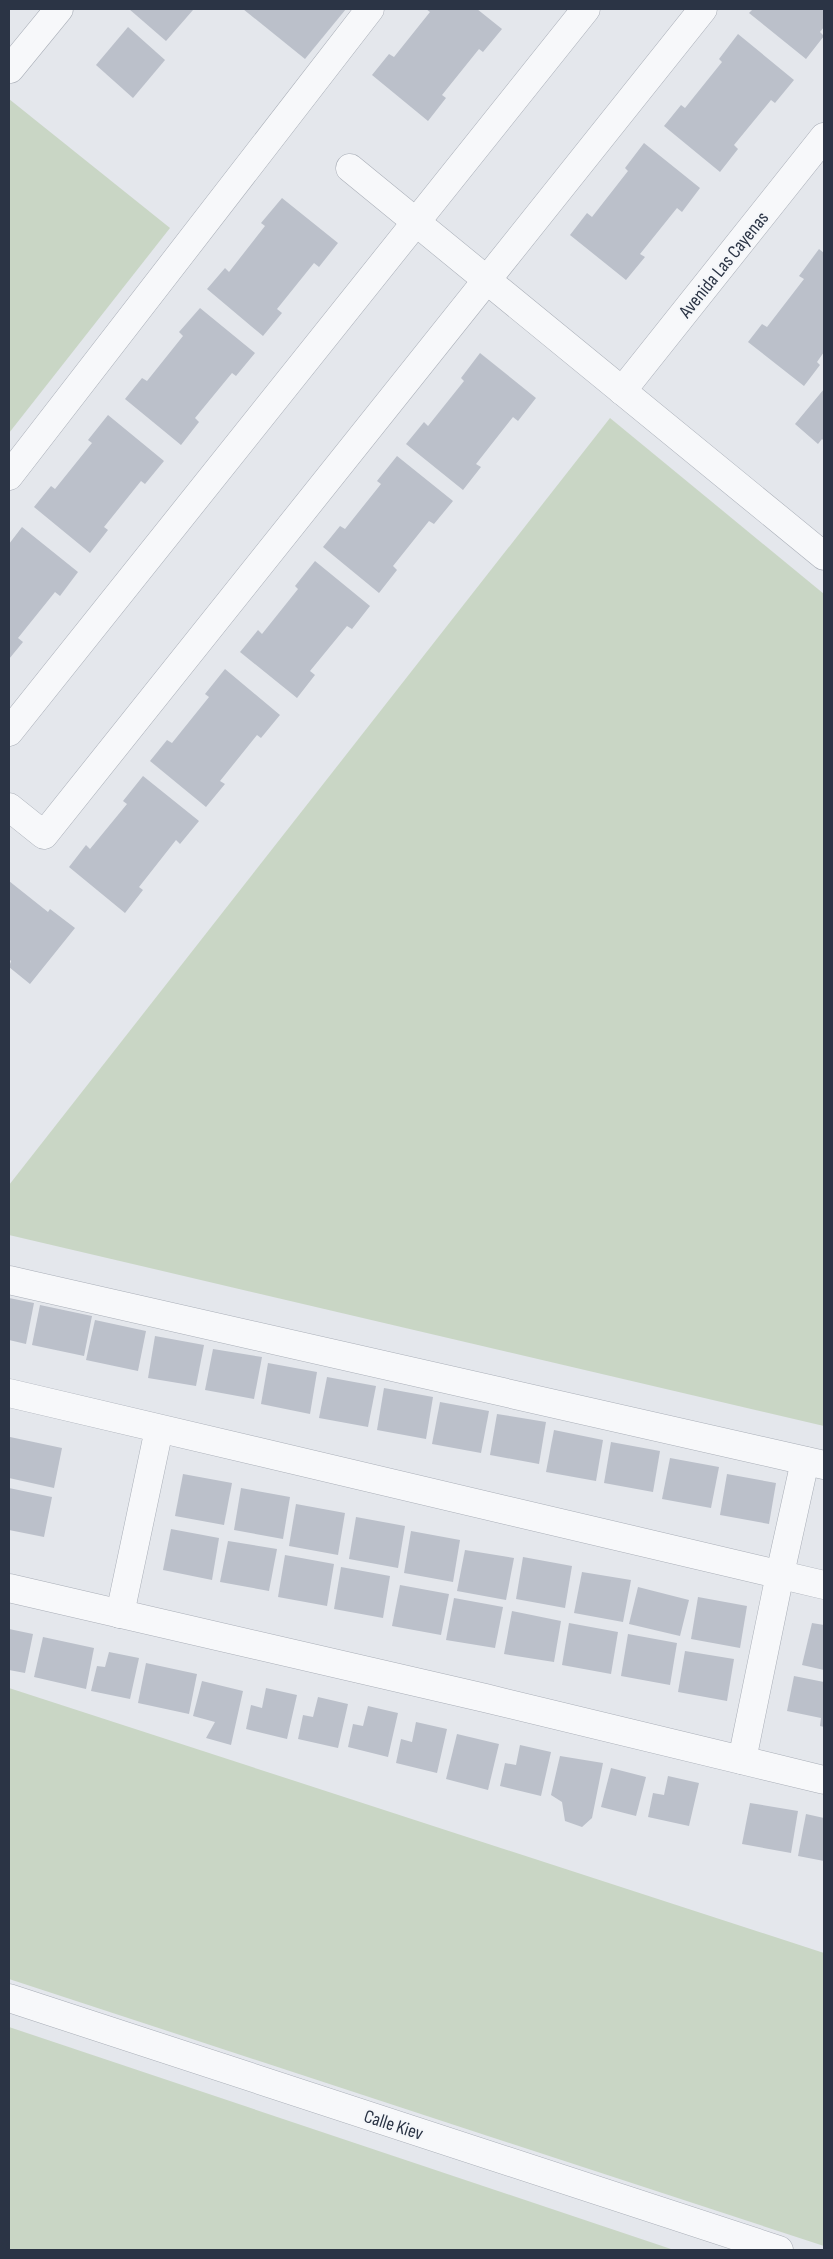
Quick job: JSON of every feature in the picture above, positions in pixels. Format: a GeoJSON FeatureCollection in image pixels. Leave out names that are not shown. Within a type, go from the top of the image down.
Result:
{"type":"FeatureCollection","features":[{"type":"Feature","properties":{"kind":"street"},"geometry":{"type":"LineString","coordinates":[[10,69],[59,9]]}},
{"type":"Feature","properties":{"kind":"street"},"geometry":{"type":"LineString","coordinates":[[9,476],[370,9]]}},
{"type":"Feature","properties":{"kind":"street"},"geometry":{"type":"LineString","coordinates":[[9,732],[586,9]]}},
{"type":"Feature","properties":{"kind":"street"},"geometry":{"type":"LineString","coordinates":[[9,807],[44,835],[703,9]]}},
{"type":"Feature","properties":{"kind":"street","name":"Avenida Las Cayenas"},"geometry":{"type":"LineString","coordinates":[[622,391],[824,137]]}},
{"type":"Feature","properties":{"kind":"street"},"geometry":{"type":"LineString","coordinates":[[350,168],[824,556]]}},
{"type":"Feature","properties":{"kind":"street"},"geometry":{"type":"LineString","coordinates":[[9,1280],[815,1463],[780,1574],[742,1760]]}},
{"type":"Feature","properties":{"kind":"street"},"geometry":{"type":"LineString","coordinates":[[9,1393],[824,1585]]}},
{"type":"Feature","properties":{"kind":"street"},"geometry":{"type":"LineString","coordinates":[[120,1614],[159,1429]]}},
{"type":"Feature","properties":{"kind":"street"},"geometry":{"type":"LineString","coordinates":[[9,1588],[485,1698],[824,1780]]}},
{"type":"Feature","properties":{"kind":"street","name":"Calle Kiev"},"geometry":{"type":"LineString","coordinates":[[9,1998],[780,2250]]}},
{"type":"Feature","properties":{"kind":"green space"},"geometry":{"type":"Polygon","coordinates":[[[9,99],[170,228],[9,433],[9,99]]]}},
{"type":"Feature","properties":{"kind":"green space"},"geometry":{"type":"Polygon","coordinates":[[[610,418],[824,594],[824,1426],[9,1235],[9,1185],[610,418]]]}},
{"type":"Feature","properties":{"kind":"green space"},"geometry":{"type":"Polygon","coordinates":[[[9,1688],[824,1953],[824,2246],[9,1979],[9,1688]]]}},
{"type":"Feature","properties":{"kind":"green space"},"geometry":{"type":"Polygon","coordinates":[[[9,2027],[674,2250],[9,2250],[9,2027]]]}},
{"type":"Feature","properties":{"kind":"building"},"geometry":{"type":"Polygon","coordinates":[[[129,9],[192,9],[193,10],[166,41],[129,9]]]}},
{"type":"Feature","properties":{"kind":"building"},"geometry":{"type":"Polygon","coordinates":[[[243,9],[346,9],[305,59],[243,9]]]}},
{"type":"Feature","properties":{"kind":"building"},"geometry":{"type":"Polygon","coordinates":[[[426,9],[477,9],[502,29],[483,52],[479,49],[442,95],[446,98],[428,121],[372,75],[389,54],[394,57],[430,12],[426,9]]]}},
{"type":"Feature","properties":{"kind":"building"},"geometry":{"type":"Polygon","coordinates":[[[753,9],[824,9],[824,27],[820,32],[824,36],[806,59],[749,13],[753,9]]]}},
{"type":"Feature","properties":{"kind":"building"},"geometry":{"type":"Polygon","coordinates":[[[128,27],[165,60],[133,98],[96,65],[128,27]]]}},
{"type":"Feature","properties":{"kind":"building"},"geometry":{"type":"Polygon","coordinates":[[[738,34],[794,80],[775,103],[771,100],[734,145],[738,149],[720,172],[664,126],[681,105],[685,108],[722,62],[719,59],[738,34]]]}},
{"type":"Feature","properties":{"kind":"building"},"geometry":{"type":"Polygon","coordinates":[[[644,143],[700,188],[682,212],[677,208],[640,254],[645,257],[626,280],[570,235],[587,213],[592,217],[628,171],[625,168],[644,143]]]}},
{"type":"Feature","properties":{"kind":"building"},"geometry":{"type":"Polygon","coordinates":[[[282,198],[338,243],[319,267],[314,263],[277,309],[282,313],[263,336],[207,289],[225,268],[229,272],[265,226],[261,223],[282,198]]]}},
{"type":"Feature","properties":{"kind":"building"},"geometry":{"type":"Polygon","coordinates":[[[819,249],[824,253],[824,352],[817,362],[820,365],[804,386],[748,342],[762,324],[767,327],[804,279],[799,276],[819,249]]]}},
{"type":"Feature","properties":{"kind":"building"},"geometry":{"type":"Polygon","coordinates":[[[200,308],[255,353],[236,376],[232,373],[195,418],[199,422],[181,445],[125,399],[142,378],[147,381],[183,336],[179,332],[200,308]]]}},
{"type":"Feature","properties":{"kind":"building"},"geometry":{"type":"Polygon","coordinates":[[[480,353],[536,398],[518,421],[513,417],[476,464],[481,467],[463,490],[406,444],[424,422],[428,426],[464,381],[461,378],[480,353]]]}},
{"type":"Feature","properties":{"kind":"building"},"geometry":{"type":"Polygon","coordinates":[[[824,389],[824,441],[822,439],[818,444],[795,424],[824,389]]]}},
{"type":"Feature","properties":{"kind":"building"},"geometry":{"type":"Polygon","coordinates":[[[108,415],[164,461],[145,484],[141,481],[104,527],[108,530],[90,553],[34,507],[51,486],[55,489],[92,443],[88,440],[108,415]]]}},
{"type":"Feature","properties":{"kind":"building"},"geometry":{"type":"Polygon","coordinates":[[[397,456],[453,501],[434,524],[429,521],[393,566],[397,570],[379,593],[323,547],[340,526],[345,529],[381,484],[377,481],[397,456]]]}},
{"type":"Feature","properties":{"kind":"building"},"geometry":{"type":"Polygon","coordinates":[[[22,527],[78,572],[60,596],[55,592],[18,638],[23,642],[9,659],[9,544],[22,527]]]}},
{"type":"Feature","properties":{"kind":"building"},"geometry":{"type":"Polygon","coordinates":[[[315,561],[370,606],[352,629],[347,626],[310,671],[315,675],[297,698],[240,652],[258,630],[262,634],[298,589],[295,586],[315,561]]]}},
{"type":"Feature","properties":{"kind":"building"},"geometry":{"type":"Polygon","coordinates":[[[225,669],[280,715],[261,738],[257,735],[220,781],[225,784],[206,807],[150,761],[167,740],[172,743],[209,697],[205,694],[225,669]]]}},
{"type":"Feature","properties":{"kind":"building"},"geometry":{"type":"Polygon","coordinates":[[[143,776],[199,821],[180,844],[176,840],[139,887],[143,890],[125,913],[69,867],[86,845],[90,849],[127,804],[123,801],[143,776]]]}},
{"type":"Feature","properties":{"kind":"building"},"geometry":{"type":"Polygon","coordinates":[[[9,881],[48,912],[50,909],[75,928],[30,984],[9,967],[11,961],[9,959],[9,881]]]}},
{"type":"Feature","properties":{"kind":"building"},"geometry":{"type":"Polygon","coordinates":[[[9,1298],[34,1303],[26,1344],[9,1340],[9,1298]]]}},
{"type":"Feature","properties":{"kind":"building"},"geometry":{"type":"Polygon","coordinates":[[[40,1305],[92,1316],[84,1356],[32,1345],[40,1305]]]}},
{"type":"Feature","properties":{"kind":"building"},"geometry":{"type":"Polygon","coordinates":[[[95,1320],[146,1331],[138,1371],[86,1360],[95,1320]]]}},
{"type":"Feature","properties":{"kind":"building"},"geometry":{"type":"Polygon","coordinates":[[[155,1336],[204,1345],[196,1386],[148,1378],[155,1336]]]}},
{"type":"Feature","properties":{"kind":"building"},"geometry":{"type":"Polygon","coordinates":[[[213,1349],[262,1357],[254,1399],[205,1390],[213,1349]]]}},
{"type":"Feature","properties":{"kind":"building"},"geometry":{"type":"Polygon","coordinates":[[[268,1363],[317,1372],[310,1414],[261,1404],[268,1363]]]}},
{"type":"Feature","properties":{"kind":"building"},"geometry":{"type":"Polygon","coordinates":[[[327,1377],[376,1386],[368,1427],[319,1418],[327,1377]]]}},
{"type":"Feature","properties":{"kind":"building"},"geometry":{"type":"Polygon","coordinates":[[[384,1388],[433,1397],[426,1439],[377,1430],[384,1388]]]}},
{"type":"Feature","properties":{"kind":"building"},"geometry":{"type":"Polygon","coordinates":[[[440,1402],[489,1411],[481,1453],[432,1444],[440,1402]]]}},
{"type":"Feature","properties":{"kind":"building"},"geometry":{"type":"Polygon","coordinates":[[[497,1414],[546,1422],[539,1464],[490,1455],[497,1414]]]}},
{"type":"Feature","properties":{"kind":"building"},"geometry":{"type":"Polygon","coordinates":[[[554,1430],[603,1440],[596,1481],[546,1472],[554,1430]]]}},
{"type":"Feature","properties":{"kind":"building"},"geometry":{"type":"Polygon","coordinates":[[[10,1437],[62,1448],[54,1488],[9,1478],[10,1437]]]}},
{"type":"Feature","properties":{"kind":"building"},"geometry":{"type":"Polygon","coordinates":[[[611,1442],[660,1451],[653,1492],[604,1483],[611,1442]]]}},
{"type":"Feature","properties":{"kind":"building"},"geometry":{"type":"Polygon","coordinates":[[[670,1458],[719,1467],[711,1508],[662,1499],[670,1458]]]}},
{"type":"Feature","properties":{"kind":"building"},"geometry":{"type":"Polygon","coordinates":[[[183,1474],[232,1483],[224,1525],[175,1516],[183,1474]]]}},
{"type":"Feature","properties":{"kind":"building"},"geometry":{"type":"Polygon","coordinates":[[[727,1474],[776,1483],[769,1524],[720,1515],[727,1474]]]}},
{"type":"Feature","properties":{"kind":"building"},"geometry":{"type":"Polygon","coordinates":[[[9,1488],[52,1497],[44,1537],[9,1530],[9,1488]]]}},
{"type":"Feature","properties":{"kind":"building"},"geometry":{"type":"Polygon","coordinates":[[[241,1488],[290,1497],[283,1539],[234,1530],[241,1488]]]}},
{"type":"Feature","properties":{"kind":"building"},"geometry":{"type":"Polygon","coordinates":[[[296,1504],[345,1513],[338,1555],[289,1546],[296,1504]]]}},
{"type":"Feature","properties":{"kind":"building"},"geometry":{"type":"Polygon","coordinates":[[[356,1517],[405,1526],[398,1568],[349,1559],[356,1517]]]}},
{"type":"Feature","properties":{"kind":"building"},"geometry":{"type":"Polygon","coordinates":[[[171,1529],[219,1538],[212,1580],[163,1570],[171,1529]]]}},
{"type":"Feature","properties":{"kind":"building"},"geometry":{"type":"Polygon","coordinates":[[[411,1531],[460,1540],[453,1582],[404,1573],[411,1531]]]}},
{"type":"Feature","properties":{"kind":"building"},"geometry":{"type":"Polygon","coordinates":[[[228,1541],[277,1549],[269,1591],[220,1582],[228,1541]]]}},
{"type":"Feature","properties":{"kind":"building"},"geometry":{"type":"Polygon","coordinates":[[[465,1550],[514,1558],[506,1600],[457,1591],[465,1550]]]}},
{"type":"Feature","properties":{"kind":"building"},"geometry":{"type":"Polygon","coordinates":[[[285,1555],[334,1564],[327,1606],[278,1597],[285,1555]]]}},
{"type":"Feature","properties":{"kind":"building"},"geometry":{"type":"Polygon","coordinates":[[[523,1557],[572,1566],[565,1608],[516,1599],[523,1557]]]}},
{"type":"Feature","properties":{"kind":"building"},"geometry":{"type":"Polygon","coordinates":[[[341,1567],[390,1576],[383,1618],[334,1609],[341,1567]]]}},
{"type":"Feature","properties":{"kind":"building"},"geometry":{"type":"Polygon","coordinates":[[[582,1572],[631,1580],[623,1622],[574,1613],[582,1572]]]}},
{"type":"Feature","properties":{"kind":"building"},"geometry":{"type":"Polygon","coordinates":[[[400,1585],[449,1594],[441,1635],[392,1626],[400,1585]]]}},
{"type":"Feature","properties":{"kind":"building"},"geometry":{"type":"Polygon","coordinates":[[[638,1587],[689,1600],[680,1636],[629,1624],[638,1587]]]}},
{"type":"Feature","properties":{"kind":"building"},"geometry":{"type":"Polygon","coordinates":[[[698,1597],[747,1606],[740,1648],[691,1639],[698,1597]]]}},
{"type":"Feature","properties":{"kind":"building"},"geometry":{"type":"Polygon","coordinates":[[[454,1598],[503,1607],[495,1648],[446,1640],[454,1598]]]}},
{"type":"Feature","properties":{"kind":"building"},"geometry":{"type":"Polygon","coordinates":[[[512,1611],[561,1621],[554,1662],[504,1654],[512,1611]]]}},
{"type":"Feature","properties":{"kind":"building"},"geometry":{"type":"Polygon","coordinates":[[[569,1623],[618,1632],[611,1674],[562,1665],[569,1623]]]}},
{"type":"Feature","properties":{"kind":"building"},"geometry":{"type":"Polygon","coordinates":[[[812,1623],[824,1625],[824,1670],[802,1665],[812,1623]]]}},
{"type":"Feature","properties":{"kind":"building"},"geometry":{"type":"Polygon","coordinates":[[[9,1629],[33,1634],[25,1673],[9,1670],[9,1629]]]}},
{"type":"Feature","properties":{"kind":"building"},"geometry":{"type":"Polygon","coordinates":[[[628,1634],[677,1643],[670,1685],[621,1676],[628,1634]]]}},
{"type":"Feature","properties":{"kind":"building"},"geometry":{"type":"Polygon","coordinates":[[[43,1637],[94,1648],[86,1689],[34,1677],[43,1637]]]}},
{"type":"Feature","properties":{"kind":"building"},"geometry":{"type":"Polygon","coordinates":[[[685,1651],[734,1659],[727,1701],[678,1692],[685,1651]]]}},
{"type":"Feature","properties":{"kind":"building"},"geometry":{"type":"Polygon","coordinates":[[[109,1652],[139,1658],[130,1699],[91,1691],[97,1666],[105,1667],[109,1652]]]}},
{"type":"Feature","properties":{"kind":"building"},"geometry":{"type":"Polygon","coordinates":[[[146,1663],[197,1674],[189,1714],[138,1703],[146,1663]]]}},
{"type":"Feature","properties":{"kind":"building"},"geometry":{"type":"Polygon","coordinates":[[[794,1676],[824,1682],[824,1727],[820,1726],[821,1718],[787,1711],[794,1676]]]}},
{"type":"Feature","properties":{"kind":"building"},"geometry":{"type":"Polygon","coordinates":[[[202,1681],[243,1691],[231,1745],[206,1738],[215,1722],[193,1716],[202,1681]]]}},
{"type":"Feature","properties":{"kind":"building"},"geometry":{"type":"Polygon","coordinates":[[[266,1688],[297,1695],[287,1739],[246,1729],[251,1705],[262,1708],[266,1688]]]}},
{"type":"Feature","properties":{"kind":"building"},"geometry":{"type":"Polygon","coordinates":[[[318,1697],[348,1704],[338,1748],[298,1739],[303,1715],[313,1717],[318,1697]]]}},
{"type":"Feature","properties":{"kind":"building"},"geometry":{"type":"Polygon","coordinates":[[[368,1706],[398,1713],[388,1757],[348,1747],[353,1724],[363,1726],[368,1706]]]}},
{"type":"Feature","properties":{"kind":"building"},"geometry":{"type":"Polygon","coordinates":[[[416,1722],[447,1729],[437,1773],[396,1763],[401,1739],[412,1742],[416,1722]]]}},
{"type":"Feature","properties":{"kind":"building"},"geometry":{"type":"Polygon","coordinates":[[[457,1734],[499,1744],[488,1790],[446,1779],[457,1734]]]}},
{"type":"Feature","properties":{"kind":"building"},"geometry":{"type":"Polygon","coordinates":[[[520,1745],[551,1752],[541,1796],[500,1786],[505,1763],[516,1765],[520,1745]]]}},
{"type":"Feature","properties":{"kind":"building"},"geometry":{"type":"Polygon","coordinates":[[[560,1756],[603,1763],[592,1818],[582,1827],[565,1821],[562,1802],[551,1795],[560,1756]]]}},
{"type":"Feature","properties":{"kind":"building"},"geometry":{"type":"Polygon","coordinates":[[[611,1768],[646,1777],[636,1816],[601,1807],[611,1768]]]}},
{"type":"Feature","properties":{"kind":"building"},"geometry":{"type":"Polygon","coordinates":[[[668,1776],[699,1783],[689,1826],[648,1817],[653,1793],[664,1795],[668,1776]]]}},
{"type":"Feature","properties":{"kind":"building"},"geometry":{"type":"Polygon","coordinates":[[[750,1803],[798,1811],[791,1853],[742,1844],[750,1803]]]}},
{"type":"Feature","properties":{"kind":"building"},"geometry":{"type":"Polygon","coordinates":[[[806,1814],[824,1818],[824,1861],[798,1856],[806,1814]]]}}]}
